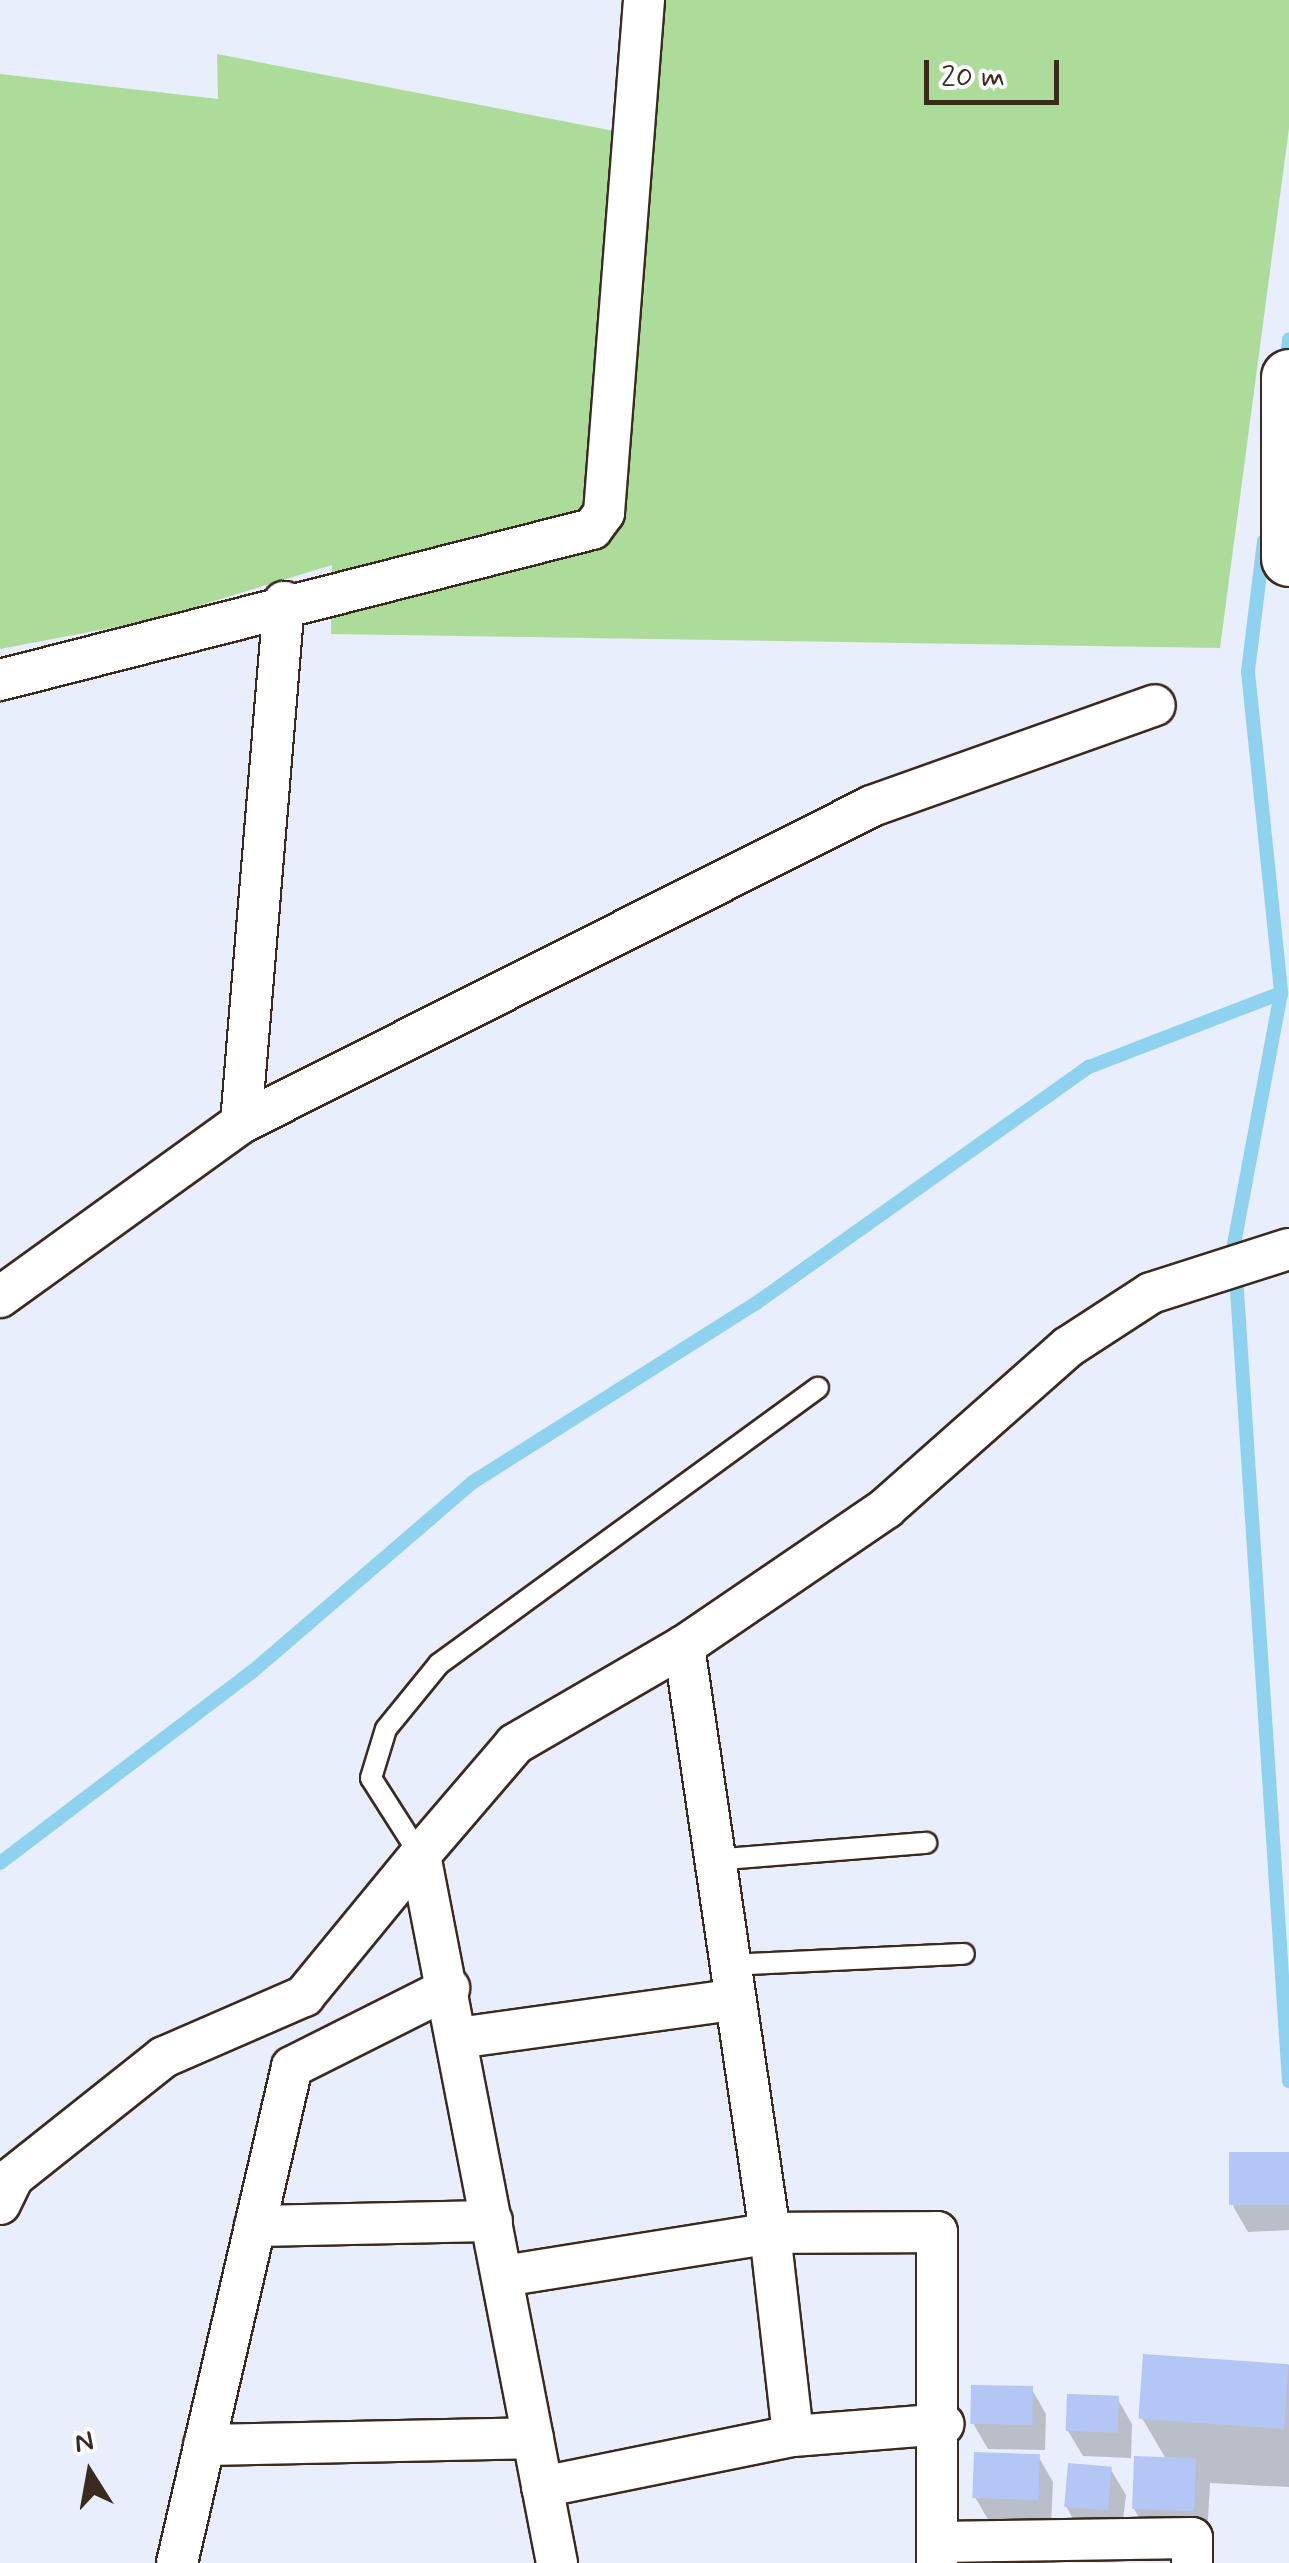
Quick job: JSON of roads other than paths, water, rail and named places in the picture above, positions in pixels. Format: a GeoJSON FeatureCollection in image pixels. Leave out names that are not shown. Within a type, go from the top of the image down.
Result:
{"type":"FeatureCollection","features":[{"type":"Feature","properties":{"kind":"street"},"geometry":{"type":"LineString","coordinates":[[0,680],[284,602],[592,529],[604,513],[644,0]]}},
{"type":"Feature","properties":{"kind":"street"},"geometry":{"type":"LineString","coordinates":[[1289,377],[1289,558]]}},
{"type":"Feature","properties":{"kind":"street"},"geometry":{"type":"LineString","coordinates":[[241,1123],[284,602]]}},
{"type":"Feature","properties":{"kind":"street"},"geometry":{"type":"LineString","coordinates":[[0,1297],[241,1123],[872,806],[1155,705]]}},
{"type":"Feature","properties":{"kind":"street"},"geometry":{"type":"LineString","coordinates":[[0,2204],[13,2177],[164,2056],[304,1996],[516,1744],[684,1646],[886,1508],[1101,1326],[1151,1293],[1289,1249]]}},
{"type":"Feature","properties":{"kind":"street"},"geometry":{"type":"LineString","coordinates":[[684,1646],[730,1982],[770,2232],[793,2436]]}},
{"type":"Feature","properties":{"kind":"street"},"geometry":{"type":"LineString","coordinates":[[420,1855],[556,2563]]}},
{"type":"Feature","properties":{"kind":"street"},"geometry":{"type":"LineString","coordinates":[[458,2038],[730,1982]]}},
{"type":"Feature","properties":{"kind":"street"},"geometry":{"type":"LineString","coordinates":[[177,2563],[292,2068],[448,1988]]}},
{"type":"Feature","properties":{"kind":"street"},"geometry":{"type":"LineString","coordinates":[[256,2226],[492,2221]]}},
{"type":"Feature","properties":{"kind":"street"},"geometry":{"type":"LineString","coordinates":[[502,2276],[770,2232],[937,2232],[944,2424],[938,2552],[1192,2538],[1192,2563]]}},
{"type":"Feature","properties":{"kind":"street"},"geometry":{"type":"LineString","coordinates":[[542,2486],[793,2436],[944,2424]]}},
{"type":"Feature","properties":{"kind":"street"},"geometry":{"type":"LineString","coordinates":[[204,2445],[533,2438]]}},
{"type":"Feature","properties":{"kind":"lane"},"geometry":{"type":"LineString","coordinates":[[420,1855],[371,1778],[386,1729],[439,1664],[818,1388]]}},
{"type":"Feature","properties":{"kind":"lane"},"geometry":{"type":"LineString","coordinates":[[713,1860],[926,1844]]}},
{"type":"Feature","properties":{"kind":"lane"},"geometry":{"type":"LineString","coordinates":[[730,1982],[964,1954]]}},
{"type":"Feature","properties":{"kind":"waterway"},"geometry":{"type":"LineString","coordinates":[[1286,365],[1289,339]]}},
{"type":"Feature","properties":{"kind":"waterway"},"geometry":{"type":"LineString","coordinates":[[1264,541],[1248,672],[1281,993],[1234,1245],[1289,2081]]}},
{"type":"Feature","properties":{"kind":"waterway"},"geometry":{"type":"LineString","coordinates":[[0,1863],[252,1672],[473,1482],[755,1304],[1089,1067],[1281,993]]}}]}
